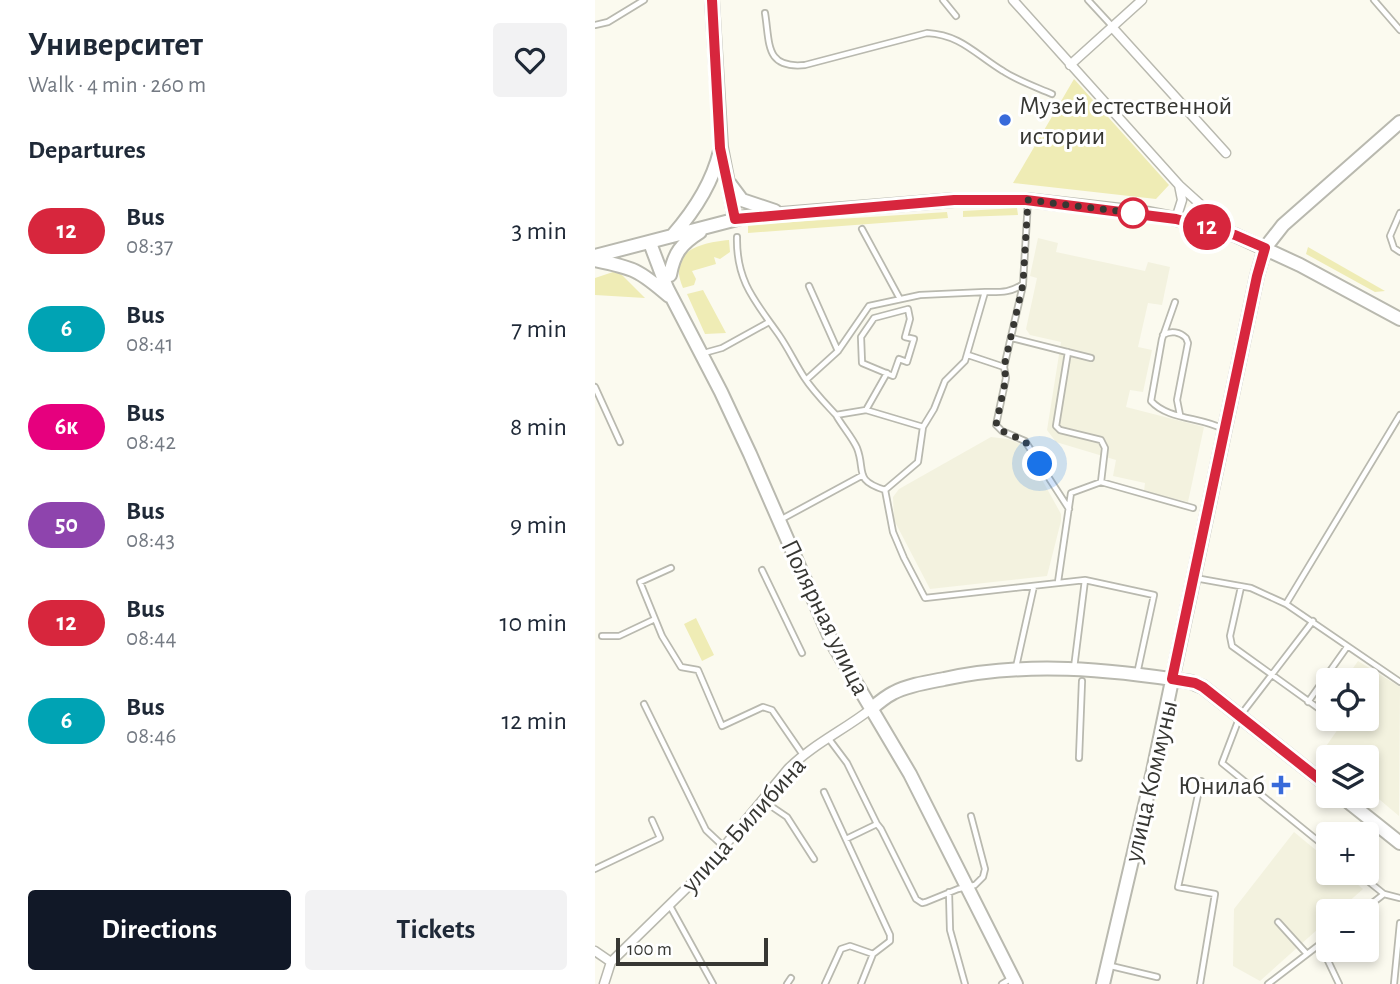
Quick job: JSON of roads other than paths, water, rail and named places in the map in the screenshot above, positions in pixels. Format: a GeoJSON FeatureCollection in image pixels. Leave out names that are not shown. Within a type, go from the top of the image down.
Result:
{"type":"FeatureCollection","features":[{"type":"Feature","properties":{"kind":"main road"},"geometry":{"type":"LineString","coordinates":[[712,0],[720,148],[735,219]]}},
{"type":"Feature","properties":{"kind":"main road"},"geometry":{"type":"LineString","coordinates":[[1265,248],[1283,225],[1398,128]]}},
{"type":"Feature","properties":{"kind":"main road"},"geometry":{"type":"LineString","coordinates":[[672,299],[670,258],[673,235],[688,219],[703,195],[715,170],[720,148]]}},
{"type":"Feature","properties":{"kind":"main road"},"geometry":{"type":"LineString","coordinates":[[726,176],[742,200],[766,209],[793,213]]}},
{"type":"Feature","properties":{"kind":"main road"},"geometry":{"type":"LineString","coordinates":[[595,258],[735,219],[964,200],[1028,200],[1176,219],[1235,235],[1265,248],[1400,320]]}},
{"type":"Feature","properties":{"kind":"main road"},"geometry":{"type":"LineString","coordinates":[[670,275],[674,256],[679,248],[709,225]]}},
{"type":"Feature","properties":{"kind":"main road","name":"Полярная улица"},"geometry":{"type":"LineString","coordinates":[[649,243],[672,299],[721,392],[833,645],[910,774],[968,888],[1010,982]]}},
{"type":"Feature","properties":{"kind":"main road","name":"улица Коммуны"},"geometry":{"type":"LineString","coordinates":[[1103,984],[1265,248]]}},
{"type":"Feature","properties":{"kind":"main road"},"geometry":{"type":"LineString","coordinates":[[595,258],[644,274],[672,299]]}},
{"type":"Feature","properties":{"kind":"main road","name":"улица Билибина"},"geometry":{"type":"LineString","coordinates":[[871,709],[890,694],[912,687],[973,673],[1016,668],[1074,669],[1172,679],[1199,684],[1316,776]]}},
{"type":"Feature","properties":{"kind":"main road"},"geometry":{"type":"LineString","coordinates":[[1356,808],[1400,844]]}},
{"type":"Feature","properties":{"kind":"street"},"geometry":{"type":"LineString","coordinates":[[1013,0],[1179,185],[1235,235]]}},
{"type":"Feature","properties":{"kind":"street"},"geometry":{"type":"LineString","coordinates":[[1070,65],[1142,0]]}},
{"type":"Feature","properties":{"kind":"street"},"geometry":{"type":"LineString","coordinates":[[1112,27],[1226,153]]}},
{"type":"Feature","properties":{"kind":"street"},"geometry":{"type":"LineString","coordinates":[[1176,219],[1182,201],[1179,185]]}},
{"type":"Feature","properties":{"kind":"street","name":"улица Билибина"},"geometry":{"type":"LineString","coordinates":[[604,984],[611,962],[670,905],[724,847],[803,755],[871,709]]}},
{"type":"Feature","properties":{"kind":"street"},"geometry":{"type":"LineString","coordinates":[[595,951],[611,962]]}},
{"type":"Feature","properties":{"kind":"lane"},"geometry":{"type":"LineString","coordinates":[[595,25],[608,22],[644,0]]}},
{"type":"Feature","properties":{"kind":"lane"},"geometry":{"type":"LineString","coordinates":[[943,0],[956,16]]}},
{"type":"Feature","properties":{"kind":"lane"},"geometry":{"type":"LineString","coordinates":[[1088,0],[1112,27]]}},
{"type":"Feature","properties":{"kind":"lane"},"geometry":{"type":"LineString","coordinates":[[1374,0],[1400,30]]}},
{"type":"Feature","properties":{"kind":"lane"},"geometry":{"type":"LineString","coordinates":[[765,13],[772,55],[779,63],[790,66],[804,65],[927,33],[942,33],[959,40],[1004,72],[1052,94]]}},
{"type":"Feature","properties":{"kind":"lane"},"geometry":{"type":"LineString","coordinates":[[1028,200],[1023,284],[1004,367],[1006,378],[996,425],[1002,431],[1025,441],[1069,509]]}},
{"type":"Feature","properties":{"kind":"lane"},"geometry":{"type":"LineString","coordinates":[[1400,213],[1390,236],[1394,248],[1400,252]]}},
{"type":"Feature","properties":{"kind":"lane"},"geometry":{"type":"LineString","coordinates":[[862,229],[900,299]]}},
{"type":"Feature","properties":{"kind":"lane"},"geometry":{"type":"LineString","coordinates":[[737,237],[744,284],[806,380],[836,415],[857,450],[863,475],[871,486],[885,490]]}},
{"type":"Feature","properties":{"kind":"lane"},"geometry":{"type":"LineString","coordinates":[[806,380],[838,351],[869,306],[920,295],[1006,292],[1023,284]]}},
{"type":"Feature","properties":{"kind":"lane"},"geometry":{"type":"LineString","coordinates":[[809,286],[838,351]]}},
{"type":"Feature","properties":{"kind":"lane"},"geometry":{"type":"LineString","coordinates":[[885,490],[918,462],[923,428],[945,381],[968,355],[985,292]]}},
{"type":"Feature","properties":{"kind":"lane"},"geometry":{"type":"LineString","coordinates":[[1175,302],[1163,336],[1151,401],[1165,411],[1212,423],[1225,430]]}},
{"type":"Feature","properties":{"kind":"lane"},"geometry":{"type":"LineString","coordinates":[[908,309],[910,319],[905,337],[914,339],[907,362],[899,359],[893,376],[887,373],[862,363],[861,337],[874,318],[908,309]]}},
{"type":"Feature","properties":{"kind":"lane"},"geometry":{"type":"LineString","coordinates":[[700,354],[722,348],[769,322]]}},
{"type":"Feature","properties":{"kind":"lane"},"geometry":{"type":"LineString","coordinates":[[1163,336],[1177,332],[1188,342],[1177,400],[1180,415]]}},
{"type":"Feature","properties":{"kind":"lane"},"geometry":{"type":"LineString","coordinates":[[1011,338],[1091,358]]}},
{"type":"Feature","properties":{"kind":"lane"},"geometry":{"type":"LineString","coordinates":[[1068,352],[1056,426],[1060,430],[1101,440],[1105,448],[1101,482]]}},
{"type":"Feature","properties":{"kind":"lane"},"geometry":{"type":"LineString","coordinates":[[968,355],[1004,367]]}},
{"type":"Feature","properties":{"kind":"lane"},"geometry":{"type":"LineString","coordinates":[[866,410],[887,373]]}},
{"type":"Feature","properties":{"kind":"lane"},"geometry":{"type":"LineString","coordinates":[[595,387],[620,442]]}},
{"type":"Feature","properties":{"kind":"lane"},"geometry":{"type":"LineString","coordinates":[[836,415],[866,410],[923,428]]}},
{"type":"Feature","properties":{"kind":"lane"},"geometry":{"type":"LineString","coordinates":[[1286,604],[1400,415]]}},
{"type":"Feature","properties":{"kind":"lane"},"geometry":{"type":"LineString","coordinates":[[779,520],[863,475]]}},
{"type":"Feature","properties":{"kind":"lane"},"geometry":{"type":"LineString","coordinates":[[1058,582],[1071,494],[1101,482],[1193,508]]}},
{"type":"Feature","properties":{"kind":"lane"},"geometry":{"type":"LineString","coordinates":[[885,490],[893,532],[925,598],[1085,580],[1154,595],[1137,675]]}},
{"type":"Feature","properties":{"kind":"lane"},"geometry":{"type":"LineString","coordinates":[[671,568],[640,582],[655,619],[681,667],[698,670],[722,726],[763,708],[772,710],[803,755]]}},
{"type":"Feature","properties":{"kind":"lane"},"geometry":{"type":"LineString","coordinates":[[762,570],[802,653]]}},
{"type":"Feature","properties":{"kind":"lane"},"geometry":{"type":"LineString","coordinates":[[1193,578],[1251,588],[1286,604],[1400,682]]}},
{"type":"Feature","properties":{"kind":"lane"},"geometry":{"type":"LineString","coordinates":[[1074,669],[1085,580]]}},
{"type":"Feature","properties":{"kind":"lane"},"geometry":{"type":"LineString","coordinates":[[1016,668],[1034,586]]}},
{"type":"Feature","properties":{"kind":"lane"},"geometry":{"type":"LineString","coordinates":[[1241,587],[1230,641],[1232,646],[1316,707]]}},
{"type":"Feature","properties":{"kind":"lane"},"geometry":{"type":"LineString","coordinates":[[602,636],[619,636],[655,619]]}},
{"type":"Feature","properties":{"kind":"lane"},"geometry":{"type":"LineString","coordinates":[[1313,621],[1240,716],[1222,763],[1316,839]]}},
{"type":"Feature","properties":{"kind":"lane"},"geometry":{"type":"LineString","coordinates":[[1308,702],[1347,647]]}},
{"type":"Feature","properties":{"kind":"lane"},"geometry":{"type":"LineString","coordinates":[[1079,758],[1082,681]]}},
{"type":"Feature","properties":{"kind":"lane"},"geometry":{"type":"LineString","coordinates":[[644,704],[706,830],[724,847]]}},
{"type":"Feature","properties":{"kind":"lane"},"geometry":{"type":"LineString","coordinates":[[829,738],[847,763],[916,899],[926,902],[975,885],[983,877],[985,869],[971,816]]}},
{"type":"Feature","properties":{"kind":"lane"},"geometry":{"type":"LineString","coordinates":[[1200,984],[1215,894],[1178,887],[1201,781]]}},
{"type":"Feature","properties":{"kind":"lane"},"geometry":{"type":"LineString","coordinates":[[824,792],[890,935],[890,941],[873,954],[861,984]]}},
{"type":"Feature","properties":{"kind":"lane"},"geometry":{"type":"LineString","coordinates":[[762,800],[787,817],[814,859]]}},
{"type":"Feature","properties":{"kind":"lane"},"geometry":{"type":"LineString","coordinates":[[595,869],[660,838],[652,820]]}},
{"type":"Feature","properties":{"kind":"lane"},"geometry":{"type":"LineString","coordinates":[[846,839],[877,824]]}},
{"type":"Feature","properties":{"kind":"lane"},"geometry":{"type":"LineString","coordinates":[[1373,885],[1384,894],[1400,898]]}},
{"type":"Feature","properties":{"kind":"lane"},"geometry":{"type":"LineString","coordinates":[[949,892],[950,930],[965,984]]}},
{"type":"Feature","properties":{"kind":"lane"},"geometry":{"type":"LineString","coordinates":[[1378,899],[1384,894]]}},
{"type":"Feature","properties":{"kind":"lane"},"geometry":{"type":"LineString","coordinates":[[670,905],[713,984]]}},
{"type":"Feature","properties":{"kind":"lane"},"geometry":{"type":"LineString","coordinates":[[1278,922],[1307,954]]}},
{"type":"Feature","properties":{"kind":"lane"},"geometry":{"type":"LineString","coordinates":[[1394,984],[1400,923]]}},
{"type":"Feature","properties":{"kind":"lane"},"geometry":{"type":"LineString","coordinates":[[825,984],[841,949],[850,946],[873,954]]}},
{"type":"Feature","properties":{"kind":"lane"},"geometry":{"type":"LineString","coordinates":[[1268,984],[1316,947]]}},
{"type":"Feature","properties":{"kind":"lane"},"geometry":{"type":"LineString","coordinates":[[1329,962],[1339,984]]}},
{"type":"Feature","properties":{"kind":"lane"},"geometry":{"type":"LineString","coordinates":[[1107,966],[1157,978]]}},
{"type":"Feature","properties":{"kind":"lane"},"geometry":{"type":"LineString","coordinates":[[787,984],[791,978]]}},
{"type":"Feature","properties":{"kind":"place","name":"Музей естественной истории"},"geometry":{"type":"Point","coordinates":[1005,120]}},
{"type":"Feature","properties":{"kind":"place","name":"Юнилаб"},"geometry":{"type":"Point","coordinates":[1281,785]}}]}
